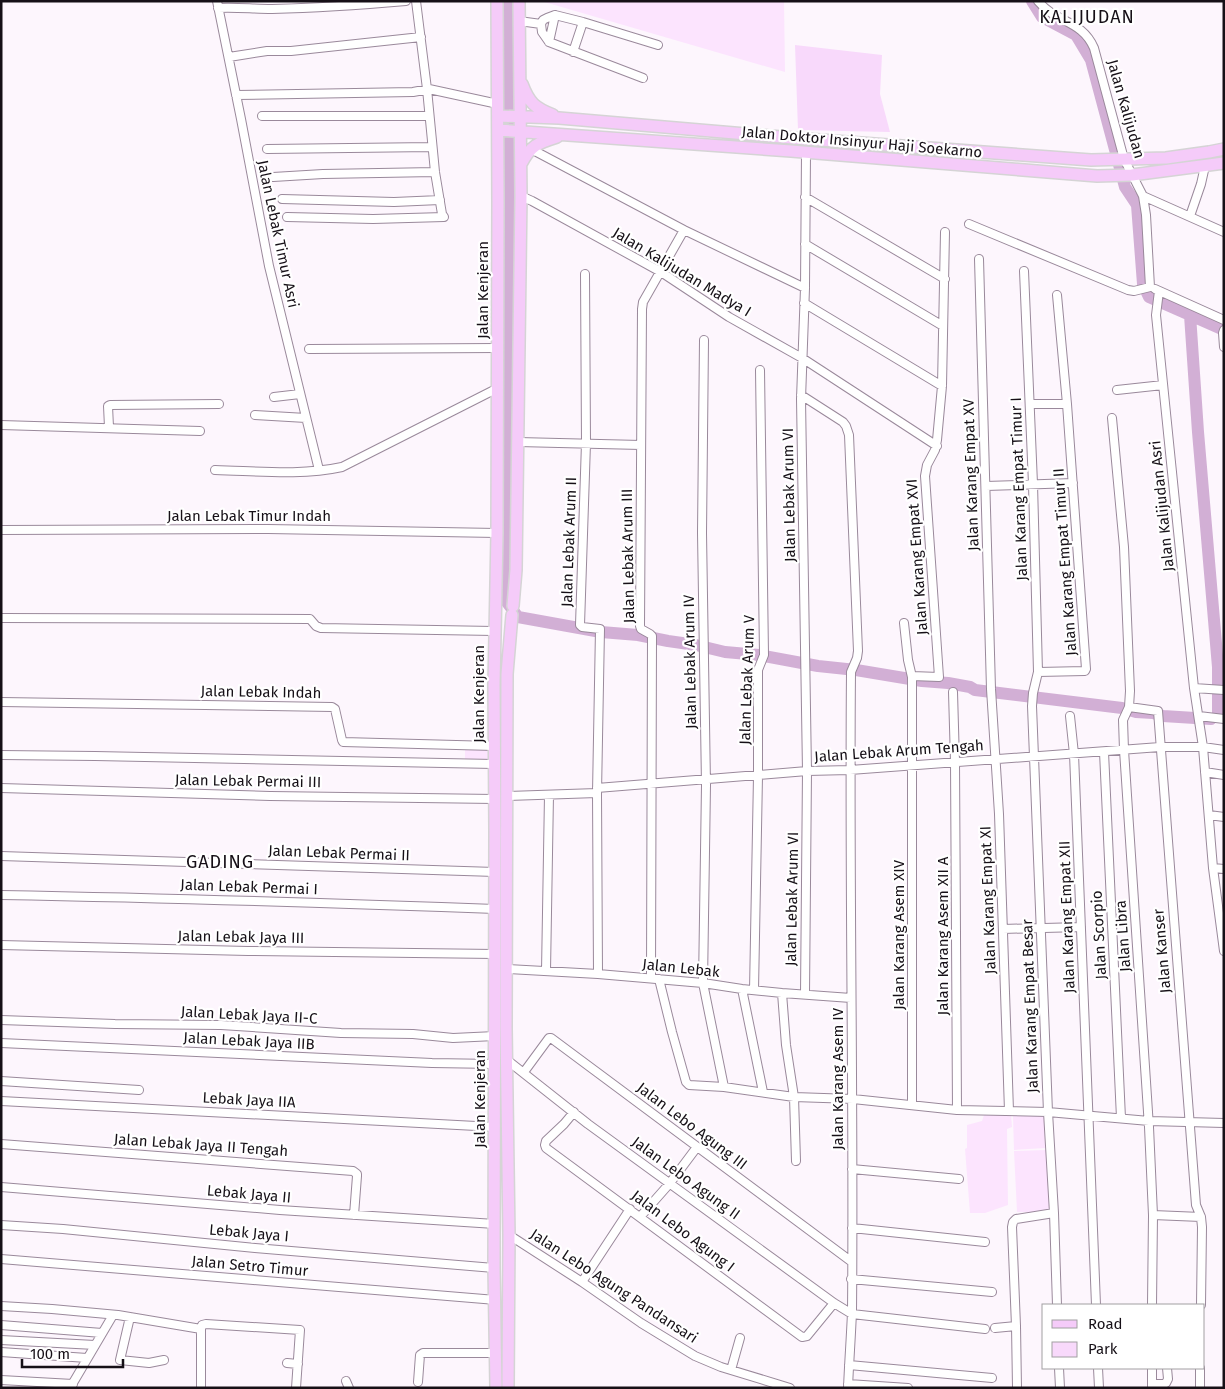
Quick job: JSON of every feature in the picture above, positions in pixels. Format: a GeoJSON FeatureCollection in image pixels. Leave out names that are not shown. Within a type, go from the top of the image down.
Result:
{"type":"FeatureCollection","features":[{"type":"Feature","properties":{"kind":"main road","name":"Jalan Kenjeran"},"geometry":{"type":"LineString","coordinates":[[496,1388],[494,1268],[494,631],[497,533],[500,130],[500,15],[497,1]]}},
{"type":"Feature","properties":{"kind":"main road","name":"Jalan Kenjeran"},"geometry":{"type":"LineString","coordinates":[[508,1388],[508,674],[516,570],[521,196],[518,132],[520,80],[519,1]]}},
{"type":"Feature","properties":{"kind":"main road"},"geometry":{"type":"LineString","coordinates":[[500,15],[518,18]]}},
{"type":"Feature","properties":{"kind":"main road"},"geometry":{"type":"LineString","coordinates":[[520,80],[531,103],[542,111],[559,118]]}},
{"type":"Feature","properties":{"kind":"main road","name":"Jalan Doktor Insinyur Haji Soekarno"},"geometry":{"type":"LineString","coordinates":[[499,112],[518,116],[1091,160],[1166,158],[1224,149]]}},
{"type":"Feature","properties":{"kind":"main road","name":"Jalan Doktor Insinyur Haji Soekarno"},"geometry":{"type":"LineString","coordinates":[[500,130],[1097,176],[1129,175],[1224,162]]}},
{"type":"Feature","properties":{"kind":"main road"},"geometry":{"type":"LineString","coordinates":[[521,164],[536,144],[565,134]]}},
{"type":"Feature","properties":{"kind":"main road"},"geometry":{"type":"LineString","coordinates":[[791,151],[796,145],[793,138]]}},
{"type":"Feature","properties":{"kind":"main road"},"geometry":{"type":"LineString","coordinates":[[806,138],[802,148],[806,153]]}},
{"type":"Feature","properties":{"kind":"main road"},"geometry":{"type":"LineString","coordinates":[[495,837],[508,837]]}},
{"type":"Feature","properties":{"kind":"main road"},"geometry":{"type":"LineString","coordinates":[[495,853],[503,852],[507,854]]}},
{"type":"Feature","properties":{"kind":"street"},"geometry":{"type":"LineString","coordinates":[[217,5],[271,9],[406,1]]}},
{"type":"Feature","properties":{"kind":"street"},"geometry":{"type":"LineString","coordinates":[[287,218],[373,219],[444,217],[434,172],[427,89],[416,1]]}},
{"type":"Feature","properties":{"kind":"street","name":"Jalan Kalijudan"},"geometry":{"type":"LineString","coordinates":[[1038,1],[1047,11],[1083,31],[1092,43],[1119,160],[1143,196],[1146,215],[1148,288]]}},
{"type":"Feature","properties":{"kind":"street","name":"Jalan Lebak Timur Asri"},"geometry":{"type":"LineString","coordinates":[[217,5],[229,57],[269,266],[319,470]]}},
{"type":"Feature","properties":{"kind":"street"},"geometry":{"type":"LineString","coordinates":[[541,24],[547,18],[555,15],[658,45]]}},
{"type":"Feature","properties":{"kind":"street"},"geometry":{"type":"LineString","coordinates":[[549,42],[555,15]]}},
{"type":"Feature","properties":{"kind":"street"},"geometry":{"type":"LineString","coordinates":[[518,18],[541,24]]}},
{"type":"Feature","properties":{"kind":"street"},"geometry":{"type":"LineString","coordinates":[[573,52],[583,22]]}},
{"type":"Feature","properties":{"kind":"street"},"geometry":{"type":"LineString","coordinates":[[541,24],[542,32],[549,42],[643,78]]}},
{"type":"Feature","properties":{"kind":"street"},"geometry":{"type":"LineString","coordinates":[[229,57],[267,51],[291,51],[421,37]]}},
{"type":"Feature","properties":{"kind":"street"},"geometry":{"type":"LineString","coordinates":[[236,95],[413,92],[427,89],[499,112]]}},
{"type":"Feature","properties":{"kind":"street"},"geometry":{"type":"LineString","coordinates":[[262,116],[429,116]]}},
{"type":"Feature","properties":{"kind":"street"},"geometry":{"type":"LineString","coordinates":[[267,149],[432,147]]}},
{"type":"Feature","properties":{"kind":"street"},"geometry":{"type":"LineString","coordinates":[[531,149],[684,230],[805,288]]}},
{"type":"Feature","properties":{"kind":"street","name":"Jalan Lebak Arum VI"},"geometry":{"type":"LineString","coordinates":[[805,994],[807,772],[801,395],[805,288],[806,153]]}},
{"type":"Feature","properties":{"kind":"street"},"geometry":{"type":"LineString","coordinates":[[1190,216],[1205,166]]}},
{"type":"Feature","properties":{"kind":"street"},"geometry":{"type":"LineString","coordinates":[[273,177],[434,172]]}},
{"type":"Feature","properties":{"kind":"street","name":"Jalan Kalijudan Madya I"},"geometry":{"type":"LineString","coordinates":[[521,196],[661,272],[729,317],[802,358],[937,446]]}},
{"type":"Feature","properties":{"kind":"street"},"geometry":{"type":"LineString","coordinates":[[1143,196],[1224,232]]}},
{"type":"Feature","properties":{"kind":"street"},"geometry":{"type":"LineString","coordinates":[[805,197],[945,279]]}},
{"type":"Feature","properties":{"kind":"street"},"geometry":{"type":"LineString","coordinates":[[282,199],[394,202],[440,200]]}},
{"type":"Feature","properties":{"kind":"street"},"geometry":{"type":"LineString","coordinates":[[969,224],[1128,290],[1148,288],[1158,298],[1224,320]]}},
{"type":"Feature","properties":{"kind":"street","name":"Jalan Lebak Arum III"},"geometry":{"type":"LineString","coordinates":[[684,230],[642,306],[640,626],[641,629],[651,635],[652,639],[655,979],[687,1084],[690,1086],[724,1087]]}},
{"type":"Feature","properties":{"kind":"street","name":"Jalan Karang Empat XVI"},"geometry":{"type":"LineString","coordinates":[[912,679],[939,677],[925,476],[927,465],[937,446],[942,386],[945,232]]}},
{"type":"Feature","properties":{"kind":"street"},"geometry":{"type":"LineString","coordinates":[[805,244],[943,326]]}},
{"type":"Feature","properties":{"kind":"street","name":"Jalan Karang Empat XV"},"geometry":{"type":"LineString","coordinates":[[979,259],[992,692]]}},
{"type":"Feature","properties":{"kind":"street","name":"Jalan Karang Empat Timur I"},"geometry":{"type":"LineString","coordinates":[[1024,271],[1033,484],[1038,672],[1032,700]]}},
{"type":"Feature","properties":{"kind":"street","name":"Jalan Lebak Arum II"},"geometry":{"type":"LineString","coordinates":[[585,274],[586,443],[580,625],[582,627],[600,629],[597,791],[598,974]]}},
{"type":"Feature","properties":{"kind":"street","name":"Jalan Karang Empat Timur II"},"geometry":{"type":"LineString","coordinates":[[1038,672],[1086,670],[1067,404],[1057,295]]}},
{"type":"Feature","properties":{"kind":"street","name":"Jalan Kalijudan Asri"},"geometry":{"type":"LineString","coordinates":[[1158,298],[1156,314],[1163,385],[1194,688],[1203,747],[1213,868],[1221,914],[1224,951]]}},
{"type":"Feature","properties":{"kind":"street"},"geometry":{"type":"LineString","coordinates":[[804,303],[942,386]]}},
{"type":"Feature","properties":{"kind":"street"},"geometry":{"type":"LineString","coordinates":[[1223,332],[1224,348]]}},
{"type":"Feature","properties":{"kind":"street","name":"Jalan Lebak Arum IV"},"geometry":{"type":"LineString","coordinates":[[704,340],[702,523],[705,780],[702,983],[724,1087]]}},
{"type":"Feature","properties":{"kind":"street"},"geometry":{"type":"LineString","coordinates":[[309,349],[498,348]]}},
{"type":"Feature","properties":{"kind":"street","name":"Jalan Lebak Arum V"},"geometry":{"type":"LineString","coordinates":[[754,990],[758,670],[763,656],[760,370]]}},
{"type":"Feature","properties":{"kind":"street"},"geometry":{"type":"LineString","coordinates":[[1117,390],[1163,385]]}},
{"type":"Feature","properties":{"kind":"street"},"geometry":{"type":"LineString","coordinates":[[215,470],[282,472],[319,470],[345,466],[498,388]]}},
{"type":"Feature","properties":{"kind":"street"},"geometry":{"type":"LineString","coordinates":[[274,397],[300,394]]}},
{"type":"Feature","properties":{"kind":"street"},"geometry":{"type":"LineString","coordinates":[[801,395],[843,422],[849,435],[858,651],[852,670],[850,770]]}},
{"type":"Feature","properties":{"kind":"street"},"geometry":{"type":"LineString","coordinates":[[109,427],[108,406],[110,405],[219,404]]}},
{"type":"Feature","properties":{"kind":"street"},"geometry":{"type":"LineString","coordinates":[[1030,404],[1067,404]]}},
{"type":"Feature","properties":{"kind":"street"},"geometry":{"type":"LineString","coordinates":[[255,415],[306,418]]}},
{"type":"Feature","properties":{"kind":"street","name":"Jalan Libra"},"geometry":{"type":"LineString","coordinates":[[1112,418],[1124,547],[1130,691],[1123,720],[1124,750],[1149,1121],[1153,1216],[1152,1304]]}},
{"type":"Feature","properties":{"kind":"street"},"geometry":{"type":"LineString","coordinates":[[1,425],[200,431]]}},
{"type":"Feature","properties":{"kind":"street"},"geometry":{"type":"LineString","coordinates":[[518,442],[641,445]]}},
{"type":"Feature","properties":{"kind":"street"},"geometry":{"type":"LineString","coordinates":[[986,486],[1073,482]]}},
{"type":"Feature","properties":{"kind":"street","name":"Jalan Lebak Timur Indah"},"geometry":{"type":"LineString","coordinates":[[1,530],[268,529],[497,533]]}},
{"type":"Feature","properties":{"kind":"street"},"geometry":{"type":"LineString","coordinates":[[1,618],[310,618],[316,626],[321,628],[494,631]]}},
{"type":"Feature","properties":{"kind":"street"},"geometry":{"type":"LineString","coordinates":[[904,623],[912,679],[912,764]]}},
{"type":"Feature","properties":{"kind":"street"},"geometry":{"type":"LineString","coordinates":[[1194,688],[1224,690]]}},
{"type":"Feature","properties":{"kind":"street","name":"Jalan Karang Asem XII A"},"geometry":{"type":"LineString","coordinates":[[953,692],[958,1110]]}},
{"type":"Feature","properties":{"kind":"street","name":"Jalan Karang Empat XI"},"geometry":{"type":"LineString","coordinates":[[992,692],[1009,1111]]}},
{"type":"Feature","properties":{"kind":"street","name":"Jalan Karang Empat Besar"},"geometry":{"type":"LineString","coordinates":[[1032,700],[1057,1304]]}},
{"type":"Feature","properties":{"kind":"street","name":"Jalan Lebak Indah"},"geometry":{"type":"LineString","coordinates":[[1,702],[333,707],[343,742],[494,746]]}},
{"type":"Feature","properties":{"kind":"street","name":"Jalan Kanser"},"geometry":{"type":"LineString","coordinates":[[1127,709],[1157,710],[1158,715],[1196,1205],[1201,1217],[1202,1227],[1201,1304]]}},
{"type":"Feature","properties":{"kind":"street","name":"Jalan Karang Empat XII"},"geometry":{"type":"LineString","coordinates":[[1070,716],[1074,754],[1096,1304]]}},
{"type":"Feature","properties":{"kind":"street"},"geometry":{"type":"LineString","coordinates":[[1200,719],[1224,719]]}},
{"type":"Feature","properties":{"kind":"street","name":"Jalan Lebak Arum Tengah"},"geometry":{"type":"LineString","coordinates":[[508,796],[549,795],[705,780],[1160,747],[1203,747],[1224,750]]}},
{"type":"Feature","properties":{"kind":"street","name":"Jalan Scorpio"},"geometry":{"type":"LineString","coordinates":[[1104,752],[1121,1118]]}},
{"type":"Feature","properties":{"kind":"street"},"geometry":{"type":"LineString","coordinates":[[1,755],[494,764]]}},
{"type":"Feature","properties":{"kind":"street","name":"Jalan Karang Asem XIV"},"geometry":{"type":"LineString","coordinates":[[912,764],[912,1105]]}},
{"type":"Feature","properties":{"kind":"street","name":"Jalan Karang Asem IV"},"geometry":{"type":"LineString","coordinates":[[848,1386],[852,1314],[853,1099],[850,770]]}},
{"type":"Feature","properties":{"kind":"street"},"geometry":{"type":"LineString","coordinates":[[1205,772],[1224,775]]}},
{"type":"Feature","properties":{"kind":"street","name":"Jalan Lebak Permai III"},"geometry":{"type":"LineString","coordinates":[[1,788],[270,796],[495,799]]}},
{"type":"Feature","properties":{"kind":"street"},"geometry":{"type":"LineString","coordinates":[[546,971],[549,795]]}},
{"type":"Feature","properties":{"kind":"street"},"geometry":{"type":"LineString","coordinates":[[1209,815],[1224,818]]}},
{"type":"Feature","properties":{"kind":"street","name":"Jalan Lebak Permai II"},"geometry":{"type":"LineString","coordinates":[[1,856],[495,872]]}},
{"type":"Feature","properties":{"kind":"street"},"geometry":{"type":"LineString","coordinates":[[1213,868],[1224,869]]}},
{"type":"Feature","properties":{"kind":"street","name":"Jalan Lebak Permai I"},"geometry":{"type":"LineString","coordinates":[[1,895],[212,899],[495,909]]}},
{"type":"Feature","properties":{"kind":"street"},"geometry":{"type":"LineString","coordinates":[[1003,929],[1081,927]]}},
{"type":"Feature","properties":{"kind":"street","name":"Jalan Lebak Jaya III"},"geometry":{"type":"LineString","coordinates":[[1,945],[495,954]]}},
{"type":"Feature","properties":{"kind":"street","name":"Jalan Lebak"},"geometry":{"type":"LineString","coordinates":[[507,970],[598,974],[702,983],[782,993],[851,998]]}},
{"type":"Feature","properties":{"kind":"street"},"geometry":{"type":"LineString","coordinates":[[742,989],[763,1092]]}},
{"type":"Feature","properties":{"kind":"street"},"geometry":{"type":"LineString","coordinates":[[782,993],[786,1045],[794,1097],[796,1161]]}},
{"type":"Feature","properties":{"kind":"street","name":"Jalan Lebak Jaya II-C"},"geometry":{"type":"LineString","coordinates":[[1,1020],[107,1024],[221,1025],[341,1033],[413,1034],[453,1038],[495,1036]]}},
{"type":"Feature","properties":{"kind":"street","name":"Jalan Lebo Agung III"},"geometry":{"type":"LineString","coordinates":[[524,1072],[548,1038],[551,1038],[852,1262]]}},
{"type":"Feature","properties":{"kind":"street","name":"Jalan Lebak Jaya IIB"},"geometry":{"type":"LineString","coordinates":[[1,1043],[412,1062],[495,1064]]}},
{"type":"Feature","properties":{"kind":"street","name":"Jalan Lebo Agung II"},"geometry":{"type":"LineString","coordinates":[[507,1060],[670,1183],[852,1314]]}},
{"type":"Feature","properties":{"kind":"street"},"geometry":{"type":"LineString","coordinates":[[1,1081],[139,1090]]}},
{"type":"Feature","properties":{"kind":"street"},"geometry":{"type":"LineString","coordinates":[[724,1087],[794,1097],[853,1099],[958,1110],[1048,1112],[1149,1121],[1224,1123]]}},
{"type":"Feature","properties":{"kind":"street","name":"Lebak Jaya IIA"},"geometry":{"type":"LineString","coordinates":[[1,1101],[495,1127]]}},
{"type":"Feature","properties":{"kind":"street","name":"Jalan Lebo Agung I"},"geometry":{"type":"LineString","coordinates":[[574,1112],[546,1141],[546,1148],[802,1337],[807,1336],[834,1302]]}},
{"type":"Feature","properties":{"kind":"street","name":"Jalan Lebak Jaya II Tengah"},"geometry":{"type":"LineString","coordinates":[[1,1144],[353,1171],[356,1172],[357,1176],[354,1215]]}},
{"type":"Feature","properties":{"kind":"street"},"geometry":{"type":"LineString","coordinates":[[640,1217],[670,1183],[697,1147]]}},
{"type":"Feature","properties":{"kind":"street"},"geometry":{"type":"LineString","coordinates":[[852,1169],[959,1179]]}},
{"type":"Feature","properties":{"kind":"street","name":"Lebak Jaya II"},"geometry":{"type":"LineString","coordinates":[[1,1187],[280,1210],[495,1224]]}},
{"type":"Feature","properties":{"kind":"street"},"geometry":{"type":"LineString","coordinates":[[582,1282],[630,1209]]}},
{"type":"Feature","properties":{"kind":"street"},"geometry":{"type":"LineString","coordinates":[[1017,1388],[1013,1222],[1016,1219],[1054,1213]]}},
{"type":"Feature","properties":{"kind":"street"},"geometry":{"type":"LineString","coordinates":[[1153,1216],[1201,1217]]}},
{"type":"Feature","properties":{"kind":"street","name":"Lebak Jaya I"},"geometry":{"type":"LineString","coordinates":[[1,1225],[494,1268]]}},
{"type":"Feature","properties":{"kind":"street"},"geometry":{"type":"LineString","coordinates":[[852,1228],[985,1242]]}},
{"type":"Feature","properties":{"kind":"street","name":"Jalan Lebo Agung Pandansari"},"geometry":{"type":"LineString","coordinates":[[508,1235],[582,1282],[641,1323],[695,1356],[731,1370],[790,1388]]}},
{"type":"Feature","properties":{"kind":"street","name":"Jalan Setro Timur"},"geometry":{"type":"LineString","coordinates":[[1,1259],[496,1300]]}},
{"type":"Feature","properties":{"kind":"street"},"geometry":{"type":"LineString","coordinates":[[851,1279],[992,1292]]}},
{"type":"Feature","properties":{"kind":"street"},"geometry":{"type":"LineString","coordinates":[[1,1306],[130,1316],[201,1329]]}},
{"type":"Feature","properties":{"kind":"street"},"geometry":{"type":"LineString","coordinates":[[852,1314],[986,1329]]}},
{"type":"Feature","properties":{"kind":"street"},"geometry":{"type":"LineString","coordinates":[[1,1380],[72,1386],[113,1315]]}},
{"type":"Feature","properties":{"kind":"street"},"geometry":{"type":"LineString","coordinates":[[130,1316],[120,1360],[149,1363],[164,1360]]}},
{"type":"Feature","properties":{"kind":"street"},"geometry":{"type":"LineString","coordinates":[[201,1388],[201,1326],[206,1324],[301,1330],[296,1388]]}},
{"type":"Feature","properties":{"kind":"street"},"geometry":{"type":"LineString","coordinates":[[1,1325],[102,1333]]}},
{"type":"Feature","properties":{"kind":"street"},"geometry":{"type":"LineString","coordinates":[[995,1328],[1016,1326]]}},
{"type":"Feature","properties":{"kind":"street"},"geometry":{"type":"LineString","coordinates":[[731,1370],[740,1338]]}},
{"type":"Feature","properties":{"kind":"street"},"geometry":{"type":"LineString","coordinates":[[1,1340],[95,1346]]}},
{"type":"Feature","properties":{"kind":"street"},"geometry":{"type":"LineString","coordinates":[[1,1352],[87,1358]]}},
{"type":"Feature","properties":{"kind":"street"},"geometry":{"type":"LineString","coordinates":[[418,1382],[420,1355],[423,1353],[496,1353]]}},
{"type":"Feature","properties":{"kind":"street"},"geometry":{"type":"LineString","coordinates":[[287,1363],[298,1364]]}},
{"type":"Feature","properties":{"kind":"street"},"geometry":{"type":"LineString","coordinates":[[848,1365],[992,1378]]}},
{"type":"Feature","properties":{"kind":"street"},"geometry":{"type":"LineString","coordinates":[[1059,1369],[1060,1388]]}},
{"type":"Feature","properties":{"kind":"street"},"geometry":{"type":"LineString","coordinates":[[1098,1369],[1099,1388]]}},
{"type":"Feature","properties":{"kind":"street"},"geometry":{"type":"LineString","coordinates":[[1152,1369],[1152,1386],[1166,1383],[1168,1379],[1167,1369]]}},
{"type":"Feature","properties":{"kind":"street"},"geometry":{"type":"LineString","coordinates":[[1200,1369],[1200,1388]]}},
{"type":"Feature","properties":{"kind":"street"},"geometry":{"type":"LineString","coordinates":[[848,1386],[908,1388]]}},
{"type":"Feature","properties":{"kind":"shaded area"},"geometry":{"type":"Polygon","coordinates":[[[541,1],[784,1],[785,72],[541,1]]]}},
{"type":"Feature","properties":{"kind":"shaded area"},"geometry":{"type":"Polygon","coordinates":[[[465,747],[488,747],[488,760],[485,763],[465,763],[465,747]]]}},
{"type":"Feature","properties":{"kind":"shaded area"},"geometry":{"type":"Polygon","coordinates":[[[1011,1114],[1012,1127],[1007,1129],[1008,1205],[985,1213],[970,1213],[965,1149],[967,1148],[967,1125],[982,1121],[984,1115],[1011,1114]]]}},
{"type":"Feature","properties":{"kind":"shaded area"},"geometry":{"type":"Polygon","coordinates":[[[1044,1115],[1045,1148],[1014,1150],[1013,1116],[1044,1115]]]}},
{"type":"Feature","properties":{"kind":"shaded area"},"geometry":{"type":"Polygon","coordinates":[[[1047,1150],[1050,1212],[1017,1212],[1014,1151],[1047,1150]]]}},
{"type":"Feature","properties":{"kind":"green space"},"geometry":{"type":"Polygon","coordinates":[[[795,45],[882,55],[880,94],[890,132],[798,130],[795,45]]]}},
{"type":"Feature","properties":{"kind":"waterway"},"geometry":{"type":"LineString","coordinates":[[508,1],[509,581],[506,601],[518,617],[601,632],[638,635],[725,652],[759,655],[818,666],[948,683],[970,687],[975,690],[1122,708],[1163,716],[1211,719]]}},
{"type":"Feature","properties":{"kind":"waterway"},"geometry":{"type":"LineString","coordinates":[[1032,1],[1042,17],[1076,35],[1091,60],[1125,187],[1137,205],[1143,284],[1149,297],[1190,315],[1218,667],[1218,716]]}},
{"type":"Feature","properties":{"kind":"waterway"},"geometry":{"type":"LineString","coordinates":[[1190,315],[1224,330]]}},
{"type":"Feature","properties":{"kind":"district","name":"KALIJUDAN"},"geometry":{"type":"Point","coordinates":[1087,17]}},
{"type":"Feature","properties":{"kind":"district","name":"GADING"},"geometry":{"type":"Point","coordinates":[220,862]}}]}
